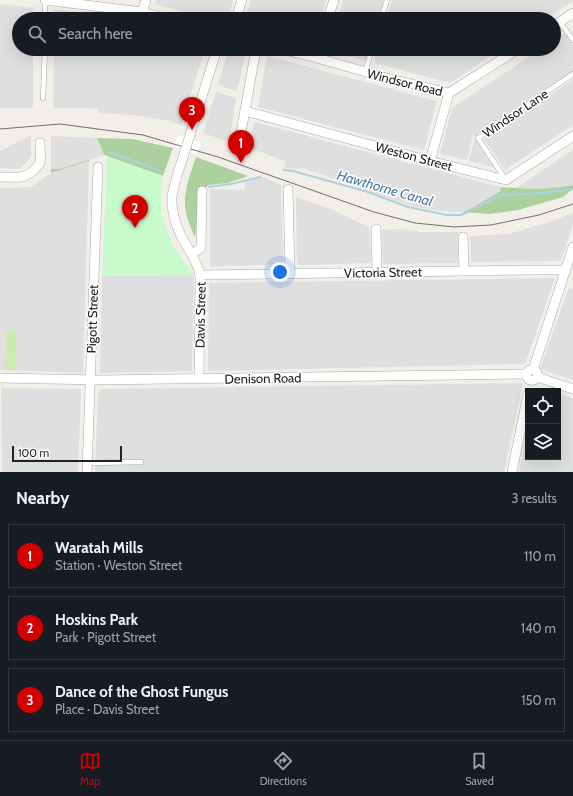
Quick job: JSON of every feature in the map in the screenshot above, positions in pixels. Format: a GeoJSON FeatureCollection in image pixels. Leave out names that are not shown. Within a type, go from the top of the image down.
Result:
{"type":"FeatureCollection","features":[{"type":"Feature","properties":{"kind":"street"},"geometry":{"type":"LineString","coordinates":[[45,0],[142,12],[146,0]]}},
{"type":"Feature","properties":{"kind":"street"},"geometry":{"type":"LineString","coordinates":[[238,12],[242,0]]}},
{"type":"Feature","properties":{"kind":"street"},"geometry":{"type":"LineString","coordinates":[[330,12],[334,0]]}},
{"type":"Feature","properties":{"kind":"street"},"geometry":{"type":"LineString","coordinates":[[561,21],[573,13]]}},
{"type":"Feature","properties":{"kind":"street","name":"Davis Street"},"geometry":{"type":"LineString","coordinates":[[200,378],[199,267],[181,236],[177,226],[172,208],[172,197],[215,56]]}},
{"type":"Feature","properties":{"kind":"street"},"geometry":{"type":"LineString","coordinates":[[240,138],[255,56]]}},
{"type":"Feature","properties":{"kind":"street","name":"Windsor Road"},"geometry":{"type":"LineString","coordinates":[[325,56],[365,72],[449,93],[507,56]]}},
{"type":"Feature","properties":{"kind":"street"},"geometry":{"type":"LineString","coordinates":[[430,161],[449,93]]}},
{"type":"Feature","properties":{"kind":"street","name":"Weston Street"},"geometry":{"type":"LineString","coordinates":[[245,111],[506,180]]}},
{"type":"Feature","properties":{"kind":"street"},"geometry":{"type":"LineString","coordinates":[[506,180],[573,136]]}},
{"type":"Feature","properties":{"kind":"street"},"geometry":{"type":"LineString","coordinates":[[0,177],[21,177],[28,175],[38,167],[40,163],[40,143]]}},
{"type":"Feature","properties":{"kind":"street","name":"Pigott Street"},"geometry":{"type":"LineString","coordinates":[[87,467],[98,167]]}},
{"type":"Feature","properties":{"kind":"street"},"geometry":{"type":"LineString","coordinates":[[288,189],[290,273]]}},
{"type":"Feature","properties":{"kind":"street"},"geometry":{"type":"LineString","coordinates":[[192,254],[201,248],[202,191]]}},
{"type":"Feature","properties":{"kind":"street"},"geometry":{"type":"LineString","coordinates":[[376,229],[376,272]]}},
{"type":"Feature","properties":{"kind":"street"},"geometry":{"type":"LineString","coordinates":[[463,237],[464,271]]}},
{"type":"Feature","properties":{"kind":"street"},"geometry":{"type":"LineString","coordinates":[[529,388],[532,375],[568,275],[573,247]]}},
{"type":"Feature","properties":{"kind":"street","name":"Victoria Street"},"geometry":{"type":"LineString","coordinates":[[200,275],[528,270],[568,275]]}},
{"type":"Feature","properties":{"kind":"street","name":"Denison Road"},"geometry":{"type":"LineString","coordinates":[[0,378],[90,380],[532,375],[573,389]]}},
{"type":"Feature","properties":{"kind":"street"},"geometry":{"type":"LineString","coordinates":[[512,472],[525,407]]}},
{"type":"Feature","properties":{"kind":"lane"},"geometry":{"type":"LineString","coordinates":[[45,0],[45,12]]}},
{"type":"Feature","properties":{"kind":"lane"},"geometry":{"type":"LineString","coordinates":[[383,12],[387,0]]}},
{"type":"Feature","properties":{"kind":"lane"},"geometry":{"type":"LineString","coordinates":[[561,28],[573,40]]}},
{"type":"Feature","properties":{"kind":"lane"},"geometry":{"type":"LineString","coordinates":[[43,98],[45,56]]}},
{"type":"Feature","properties":{"kind":"lane"},"geometry":{"type":"LineString","coordinates":[[365,72],[370,56]]}},
{"type":"Feature","properties":{"kind":"lane","name":"Windsor Lane"},"geometry":{"type":"LineString","coordinates":[[506,180],[478,138],[573,74]]}},
{"type":"Feature","properties":{"kind":"lane"},"geometry":{"type":"LineString","coordinates":[[87,467],[141,462]]}},
{"type":"Feature","properties":{"kind":"shaded area"},"geometry":{"type":"Polygon","coordinates":[[[156,0],[233,0],[230,12],[184,12],[155,4],[156,0]]]}},
{"type":"Feature","properties":{"kind":"shaded area"},"geometry":{"type":"Polygon","coordinates":[[[251,0],[326,0],[323,12],[247,12],[251,0]]]}},
{"type":"Feature","properties":{"kind":"shaded area"},"geometry":{"type":"Polygon","coordinates":[[[343,0],[384,0],[381,12],[340,12],[343,0]]]}},
{"type":"Feature","properties":{"kind":"shaded area"},"geometry":{"type":"Polygon","coordinates":[[[392,0],[573,0],[556,12],[388,12],[392,0]]]}},
{"type":"Feature","properties":{"kind":"shaded area"},"geometry":{"type":"Polygon","coordinates":[[[0,4],[33,8],[33,12],[12,12],[12,56],[33,56],[33,106],[32,108],[0,108],[0,4]]]}},
{"type":"Feature","properties":{"kind":"shaded area"},"geometry":{"type":"Polygon","coordinates":[[[54,9],[77,12],[54,12],[54,9]]]}},
{"type":"Feature","properties":{"kind":"shaded area"},"geometry":{"type":"Polygon","coordinates":[[[565,33],[573,45],[573,71],[475,136],[473,135],[467,160],[440,154],[452,108],[530,56],[561,56],[561,36],[565,33]]]}},
{"type":"Feature","properties":{"kind":"shaded area"},"geometry":{"type":"Polygon","coordinates":[[[54,56],[203,56],[181,125],[165,120],[133,115],[98,113],[98,109],[53,108],[54,56]]]}},
{"type":"Feature","properties":{"kind":"shaded area"},"geometry":{"type":"Polygon","coordinates":[[[227,56],[245,56],[237,91],[218,85],[227,56]]]}},
{"type":"Feature","properties":{"kind":"shaded area"},"geometry":{"type":"Polygon","coordinates":[[[267,56],[437,101],[424,150],[258,107],[267,56]]]}},
{"type":"Feature","properties":{"kind":"shaded area"},"geometry":{"type":"Polygon","coordinates":[[[348,56],[369,56],[367,61],[348,56]]]}},
{"type":"Feature","properties":{"kind":"shaded area"},"geometry":{"type":"Polygon","coordinates":[[[376,56],[490,56],[450,83],[374,63],[376,56]]]}},
{"type":"Feature","properties":{"kind":"shaded area"},"geometry":{"type":"Polygon","coordinates":[[[573,79],[573,125],[505,170],[484,139],[573,79]]]}},
{"type":"Feature","properties":{"kind":"shaded area"},"geometry":{"type":"Polygon","coordinates":[[[216,92],[236,98],[230,137],[226,141],[203,133],[216,92]]]}},
{"type":"Feature","properties":{"kind":"shaded area"},"geometry":{"type":"Polygon","coordinates":[[[254,122],[500,187],[502,191],[463,212],[451,212],[414,207],[300,167],[299,169],[285,168],[285,161],[249,148],[254,122]]]}},
{"type":"Feature","properties":{"kind":"shaded area"},"geometry":{"type":"Polygon","coordinates":[[[31,135],[31,157],[20,169],[0,168],[0,151],[31,135]]]}},
{"type":"Feature","properties":{"kind":"shaded area"},"geometry":{"type":"Polygon","coordinates":[[[51,136],[97,138],[104,155],[60,169],[51,169],[51,136]]]}},
{"type":"Feature","properties":{"kind":"shaded area"},"geometry":{"type":"Polygon","coordinates":[[[475,138],[496,168],[469,161],[475,138]]]}},
{"type":"Feature","properties":{"kind":"shaded area"},"geometry":{"type":"Polygon","coordinates":[[[573,150],[573,185],[560,188],[516,188],[573,150]]]}},
{"type":"Feature","properties":{"kind":"shaded area"},"geometry":{"type":"Polygon","coordinates":[[[89,161],[83,372],[0,370],[0,188],[31,187],[51,173],[89,161]]]}},
{"type":"Feature","properties":{"kind":"shaded area"},"geometry":{"type":"Polygon","coordinates":[[[263,177],[281,185],[283,264],[210,267],[210,189],[244,190],[245,182],[263,177]]]}},
{"type":"Feature","properties":{"kind":"shaded area"},"geometry":{"type":"Polygon","coordinates":[[[296,197],[333,210],[369,227],[371,263],[300,265],[297,263],[296,197]]]}},
{"type":"Feature","properties":{"kind":"shaded area"},"geometry":{"type":"Polygon","coordinates":[[[573,213],[573,225],[561,261],[471,262],[470,236],[509,234],[573,213]]]}},
{"type":"Feature","properties":{"kind":"shaded area"},"geometry":{"type":"Polygon","coordinates":[[[402,229],[420,232],[458,232],[458,263],[383,264],[382,230],[402,229]]]}},
{"type":"Feature","properties":{"kind":"shaded area"},"geometry":{"type":"Polygon","coordinates":[[[194,275],[192,371],[100,373],[102,276],[194,275]]]}},
{"type":"Feature","properties":{"kind":"shaded area"},"geometry":{"type":"Polygon","coordinates":[[[555,278],[525,364],[208,371],[209,283],[555,278]]]}},
{"type":"Feature","properties":{"kind":"shaded area"},"geometry":{"type":"Polygon","coordinates":[[[569,287],[573,289],[573,380],[540,369],[569,287]]]}},
{"type":"Feature","properties":{"kind":"shaded area"},"geometry":{"type":"Polygon","coordinates":[[[523,383],[504,472],[95,472],[98,393],[102,389],[523,383]]]}},
{"type":"Feature","properties":{"kind":"shaded area"},"geometry":{"type":"Polygon","coordinates":[[[1,388],[81,389],[78,472],[2,472],[1,388]]]}},
{"type":"Feature","properties":{"kind":"shaded area"},"geometry":{"type":"Polygon","coordinates":[[[561,394],[573,398],[573,472],[519,472],[525,443],[525,460],[561,460],[561,394]]]}},
{"type":"Feature","properties":{"kind":"green space"},"geometry":{"type":"Polygon","coordinates":[[[97,138],[132,139],[173,148],[163,176],[104,155],[97,138]]]}},
{"type":"Feature","properties":{"kind":"green space"},"geometry":{"type":"Polygon","coordinates":[[[107,157],[163,176],[161,184],[161,213],[172,244],[194,275],[102,276],[107,157]]]}},
{"type":"Feature","properties":{"kind":"green space"},"geometry":{"type":"Polygon","coordinates":[[[196,157],[248,176],[228,183],[209,185],[199,192],[195,238],[187,216],[185,199],[187,185],[196,157]]]}},
{"type":"Feature","properties":{"kind":"green space"},"geometry":{"type":"Polygon","coordinates":[[[89,160],[51,173],[51,169],[60,169],[89,160]]]}},
{"type":"Feature","properties":{"kind":"green space"},"geometry":{"type":"Polygon","coordinates":[[[573,185],[573,189],[563,197],[518,210],[490,214],[463,212],[501,191],[500,187],[536,189],[573,185]]]}},
{"type":"Feature","properties":{"kind":"green space"},"geometry":{"type":"Polygon","coordinates":[[[6,330],[16,330],[15,370],[5,370],[6,330]]]}},
{"type":"Feature","properties":{"kind":"pier"},"geometry":{"type":"Polygon","coordinates":[[[178,135],[201,142],[197,154],[174,147],[178,135]]]}},
{"type":"Feature","properties":{"kind":"waterway"},"geometry":{"type":"LineString","coordinates":[[110,153],[158,170]]}},
{"type":"Feature","properties":{"kind":"waterway","name":"Hawthorne Canal"},"geometry":{"type":"LineString","coordinates":[[284,170],[293,171],[368,192],[408,207],[447,215],[461,215],[501,195],[529,194],[573,189]]}},
{"type":"Feature","properties":{"kind":"waterway","name":"Hawthorne Canal"},"geometry":{"type":"LineString","coordinates":[[209,187],[231,184],[260,177]]}},
{"type":"Feature","properties":{"kind":"tram line"},"geometry":{"type":"LineString","coordinates":[[0,129],[60,124],[143,135],[218,157],[374,212],[415,223],[454,227],[491,225],[539,215],[573,204]]}},
{"type":"Feature","properties":{"kind":"place","name":"Dance of the Ghost Fungus"},"geometry":{"type":"Point","coordinates":[192,130]}},
{"type":"Feature","properties":{"kind":"place","name":"Waratah Mills"},"geometry":{"type":"Point","coordinates":[241,163]}},
{"type":"Feature","properties":{"kind":"place","name":"Hoskins Park"},"geometry":{"type":"Point","coordinates":[135,228]}}]}
